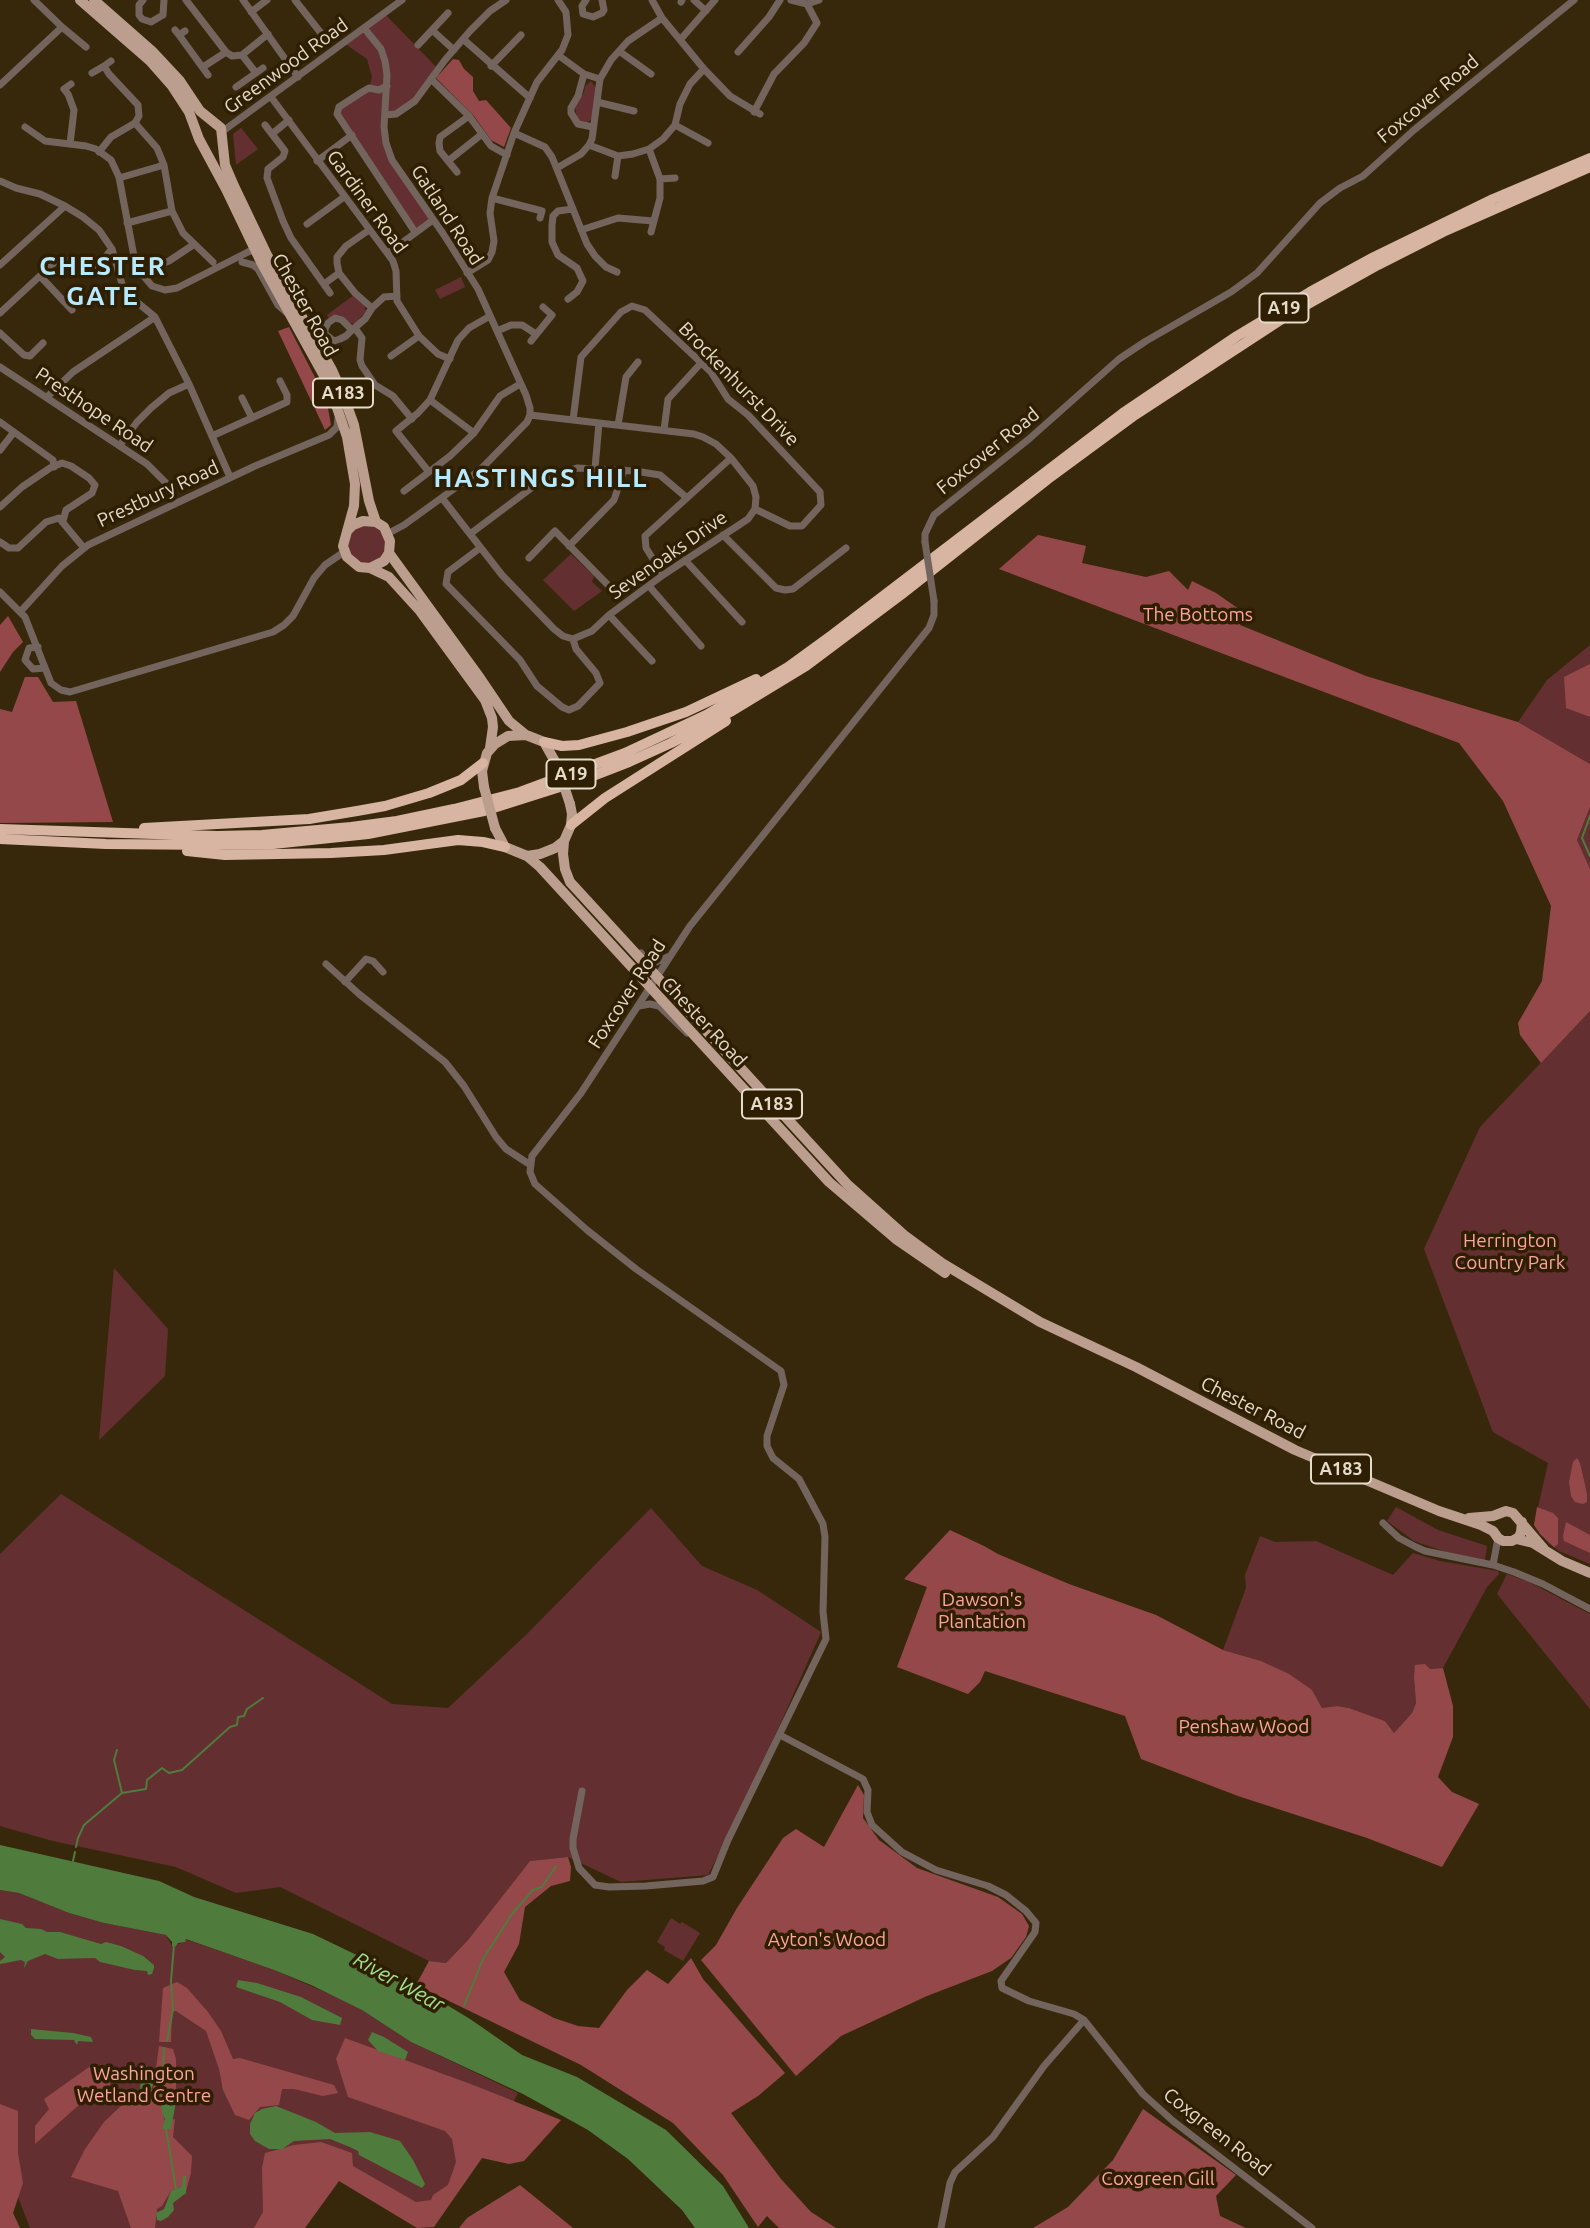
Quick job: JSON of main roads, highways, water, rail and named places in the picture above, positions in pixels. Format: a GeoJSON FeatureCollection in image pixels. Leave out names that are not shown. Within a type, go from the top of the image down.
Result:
{"type":"FeatureCollection","features":[{"type":"Feature","properties":{"kind":"highway","name":"A19"},"geometry":{"type":"LineString","coordinates":[[0,829],[175,836],[262,835],[362,826],[454,809],[520,792],[582,771],[668,734],[788,667],[1123,412],[1237,336],[1374,257],[1493,199],[1590,158]]}},
{"type":"Feature","properties":{"kind":"highway","name":"A19"},"geometry":{"type":"LineString","coordinates":[[0,839],[215,845],[324,839],[410,827],[484,811],[584,779],[671,743],[732,711],[806,666],[1048,479],[1135,415],[1240,345],[1315,300],[1443,232],[1590,167]]}},
{"type":"Feature","properties":{"kind":"highway","name":"A19"},"geometry":{"type":"LineString","coordinates":[[544,742],[562,746],[579,745],[677,716],[734,690],[832,635]]}},
{"type":"Feature","properties":{"kind":"highway"},"geometry":{"type":"LineString","coordinates":[[571,825],[605,798],[775,690],[806,666]]}},
{"type":"Feature","properties":{"kind":"highway"},"geometry":{"type":"LineString","coordinates":[[65,831],[309,819],[385,806],[429,793],[461,780],[483,763]]}},
{"type":"Feature","properties":{"kind":"highway"},"geometry":{"type":"LineString","coordinates":[[106,844],[225,855],[384,850],[458,840],[505,847]]}},
{"type":"Feature","properties":{"kind":"main road","name":"Chester Road"},"geometry":{"type":"LineString","coordinates":[[80,0],[150,61],[181,99],[259,249],[332,370],[354,425],[369,501],[376,522],[384,527],[390,541],[389,553]]}},
{"type":"Feature","properties":{"kind":"main road"},"geometry":{"type":"LineString","coordinates":[[94,0],[152,51],[180,81],[200,111],[215,123],[223,135],[214,147],[201,140],[199,130],[203,125],[215,123]]}},
{"type":"Feature","properties":{"kind":"main road","name":"Chester Road"},"geometry":{"type":"LineString","coordinates":[[223,135],[225,165],[259,249],[291,318],[324,374],[347,437],[355,496],[344,537],[344,552],[351,562],[359,567],[370,568]]}},
{"type":"Feature","properties":{"kind":"main road"},"geometry":{"type":"LineString","coordinates":[[347,531],[363,521],[376,522]]}},
{"type":"Feature","properties":{"kind":"main road"},"geometry":{"type":"LineString","coordinates":[[389,553],[509,721],[526,735],[544,742],[557,765],[572,814],[571,825],[564,841],[555,848],[527,856],[505,847],[495,828],[484,787],[483,763],[490,748],[493,727],[485,700],[404,592],[389,577],[370,568],[384,561],[389,553]]}},
{"type":"Feature","properties":{"kind":"main road"},"geometry":{"type":"LineString","coordinates":[[490,748],[508,736],[526,735]]}},
{"type":"Feature","properties":{"kind":"main road","name":"Chester Road"},"geometry":{"type":"LineString","coordinates":[[564,841],[565,869],[570,882],[659,976],[772,1104],[866,1202],[942,1263],[1036,1319]]}},
{"type":"Feature","properties":{"kind":"main road","name":"Chester Road"},"geometry":{"type":"LineString","coordinates":[[527,856],[829,1182],[866,1216],[950,1276],[991,1299],[1136,1367],[1295,1450],[1439,1511],[1465,1519],[1500,1513]]}},
{"type":"Feature","properties":{"kind":"main road"},"geometry":{"type":"LineString","coordinates":[[1545,1549],[1495,1535],[1492,1523],[1500,1513],[1514,1513],[1545,1549],[1562,1561],[1590,1573]]}},
{"type":"Feature","properties":{"kind":"main road","name":"A183"},"geometry":{"type":"LineString","coordinates":[[1465,1519],[1495,1535]]}},
{"type":"Feature","properties":{"kind":"main road"},"geometry":{"type":"LineString","coordinates":[[1513,1540],[1521,1532],[1522,1522]]}},
{"type":"Feature","properties":{"kind":"water","name":"River Wear"},"geometry":{"type":"Polygon","coordinates":[[[0,1845],[159,1881],[194,1897],[313,1934],[396,1974],[470,2019],[522,2055],[577,2077],[666,2130],[723,2186],[749,2228],[695,2228],[682,2210],[628,2159],[588,2130],[523,2094],[411,2042],[362,2010],[311,1985],[186,1939],[175,1947],[166,1935],[104,1923],[69,1913],[19,1893],[0,1890],[0,1845]]]}},
{"type":"Feature","properties":{"kind":"water"},"geometry":{"type":"Polygon","coordinates":[[[0,1919],[22,1924],[26,1928],[60,1932],[101,1944],[106,1942],[121,1946],[143,1956],[154,1965],[152,1974],[100,1962],[95,1958],[58,1959],[45,1954],[28,1961],[24,1968],[25,1962],[21,1960],[0,1964],[5,1957],[0,1952],[0,1919]]]}},
{"type":"Feature","properties":{"kind":"water"},"geometry":{"type":"Polygon","coordinates":[[[238,1980],[301,1997],[342,2018],[340,2025],[312,2020],[280,2002],[236,1987],[238,1980]]]}},
{"type":"Feature","properties":{"kind":"water"},"geometry":{"type":"Polygon","coordinates":[[[31,2029],[73,2033],[91,2037],[93,2042],[78,2041],[77,2045],[74,2040],[35,2039],[31,2035],[31,2029]]]}},
{"type":"Feature","properties":{"kind":"water"},"geometry":{"type":"Polygon","coordinates":[[[372,2032],[408,2052],[405,2060],[378,2051],[368,2040],[372,2032]]]}},
{"type":"Feature","properties":{"kind":"water"},"geometry":{"type":"Polygon","coordinates":[[[144,2064],[154,2069],[156,2074],[152,2088],[148,2091],[140,2090],[144,2064]]]}},
{"type":"Feature","properties":{"kind":"water"},"geometry":{"type":"Polygon","coordinates":[[[166,2097],[174,2098],[176,2102],[171,2129],[162,2129],[165,2119],[162,2106],[166,2097]]]}},
{"type":"Feature","properties":{"kind":"water"},"geometry":{"type":"Polygon","coordinates":[[[276,2106],[335,2133],[370,2132],[400,2141],[425,2184],[422,2188],[359,2155],[358,2151],[330,2139],[294,2141],[282,2149],[269,2149],[255,2141],[250,2134],[250,2124],[255,2113],[276,2106]]]}},
{"type":"Feature","properties":{"kind":"water"},"geometry":{"type":"Polygon","coordinates":[[[183,2176],[186,2176],[186,2193],[173,2203],[174,2210],[168,2217],[157,2220],[156,2213],[164,2209],[171,2191],[182,2186],[183,2176]]]}},
{"type":"Feature","properties":{"kind":"waterway"},"geometry":{"type":"LineString","coordinates":[[1590,816],[1582,838],[1590,856]]}},
{"type":"Feature","properties":{"kind":"waterway"},"geometry":{"type":"LineString","coordinates":[[76,1847],[84,1825],[122,1793],[146,1789],[147,1780],[162,1768],[169,1773],[182,1770],[230,1727],[237,1725],[238,1717],[244,1716],[247,1709],[263,1698]]}},
{"type":"Feature","properties":{"kind":"waterway"},"geometry":{"type":"LineString","coordinates":[[117,1750],[114,1760],[122,1793]]}},
{"type":"Feature","properties":{"kind":"waterway"},"geometry":{"type":"LineString","coordinates":[[73,1861],[75,1852]]}},
{"type":"Feature","properties":{"kind":"waterway"},"geometry":{"type":"LineString","coordinates":[[464,2006],[483,1959],[512,1914],[533,1890],[542,1887],[556,1866]]}},
{"type":"Feature","properties":{"kind":"waterway"},"geometry":{"type":"LineString","coordinates":[[167,2041],[173,2010],[171,1981],[174,1945]]}},
{"type":"Feature","properties":{"kind":"waterway"},"geometry":{"type":"LineString","coordinates":[[162,2106],[164,2048]]}},
{"type":"Feature","properties":{"kind":"waterway"},"geometry":{"type":"LineString","coordinates":[[166,2129],[176,2189]]}},
{"type":"Feature","properties":{"kind":"district","name":"CHESTER GATE"},"geometry":{"type":"Point","coordinates":[103,281]}},
{"type":"Feature","properties":{"kind":"district","name":"HASTINGS HILL"},"geometry":{"type":"Point","coordinates":[541,478]}},
{"type":"Feature","properties":{"kind":"park label","name":"The Bottoms"},"geometry":{"type":"Point","coordinates":[1198,615]}},
{"type":"Feature","properties":{"kind":"park label","name":"Herrington Country Park"},"geometry":{"type":"Point","coordinates":[1510,1252]}},
{"type":"Feature","properties":{"kind":"park label","name":"Dawson's Plantation"},"geometry":{"type":"Point","coordinates":[982,1611]}},
{"type":"Feature","properties":{"kind":"park label","name":"Penshaw Wood"},"geometry":{"type":"Point","coordinates":[1244,1727]}},
{"type":"Feature","properties":{"kind":"park label","name":"Ayton's Wood"},"geometry":{"type":"Point","coordinates":[827,1940]}},
{"type":"Feature","properties":{"kind":"park label","name":"Washington Wetland Centre"},"geometry":{"type":"Point","coordinates":[144,2085]}},
{"type":"Feature","properties":{"kind":"park label","name":"Coxgreen Gill"},"geometry":{"type":"Point","coordinates":[1158,2179]}}]}
